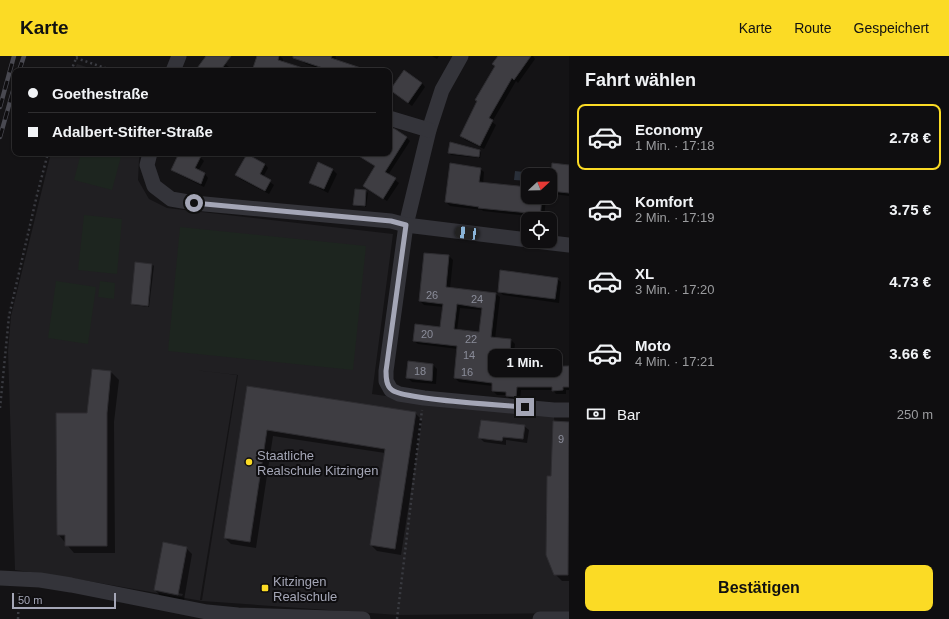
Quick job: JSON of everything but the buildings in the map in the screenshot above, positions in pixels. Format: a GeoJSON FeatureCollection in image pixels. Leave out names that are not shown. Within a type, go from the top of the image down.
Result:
{"type":"FeatureCollection","features":[{"type":"Feature","properties":{"kind":"street"},"geometry":{"type":"LineString","coordinates":[[174,68],[179,56]]}},
{"type":"Feature","properties":{"kind":"street"},"geometry":{"type":"LineString","coordinates":[[461,56],[442,90],[429,130],[406,225],[386,371],[386,381],[391,390],[399,394],[424,398],[554,410],[569,410]]}},
{"type":"Feature","properties":{"kind":"street"},"geometry":{"type":"LineString","coordinates":[[392,119],[429,130]]}},
{"type":"Feature","properties":{"kind":"street"},"geometry":{"type":"LineString","coordinates":[[149,156],[147,165],[154,186],[171,199],[194,203],[391,221],[406,225],[521,239]]}},
{"type":"Feature","properties":{"kind":"street"},"geometry":{"type":"LineString","coordinates":[[557,244],[569,245]]}},
{"type":"Feature","properties":{"kind":"street"},"geometry":{"type":"LineString","coordinates":[[0,578],[40,580],[71,585],[207,612],[238,615],[363,619]]}},
{"type":"Feature","properties":{"kind":"street"},"geometry":{"type":"LineString","coordinates":[[540,619],[569,619]]}},
{"type":"Feature","properties":{"kind":"path"},"geometry":{"type":"LineString","coordinates":[[72,68],[76,57],[106,68]]}},
{"type":"Feature","properties":{"kind":"path"},"geometry":{"type":"LineString","coordinates":[[0,408],[9,316],[47,156]]}},
{"type":"Feature","properties":{"kind":"path"},"geometry":{"type":"LineString","coordinates":[[397,619],[424,398]]}},
{"type":"Feature","properties":{"kind":"path"},"geometry":{"type":"LineString","coordinates":[[18,619],[19,587]]}},
{"type":"Feature","properties":{"kind":"shaded area"},"geometry":{"type":"Polygon","coordinates":[[[77,64],[90,68],[75,68],[77,64]]]}},
{"type":"Feature","properties":{"kind":"shaded area"},"geometry":{"type":"Polygon","coordinates":[[[50,156],[140,156],[138,180],[149,199],[167,208],[393,234],[372,394],[554,417],[569,547],[569,613],[398,615],[202,601],[71,578],[15,570],[8,351],[11,316],[50,156]],[[186,369],[237,375],[200,600],[202,600],[238,375],[186,369]]]}},
{"type":"Feature","properties":{"kind":"shaded area"},"geometry":{"type":"Polygon","coordinates":[[[80,156],[121,156],[112,190],[74,180],[80,156]]]}},
{"type":"Feature","properties":{"kind":"shaded area"},"geometry":{"type":"Polygon","coordinates":[[[515,171],[521,172],[521,180],[514,180],[515,171]]]}},
{"type":"Feature","properties":{"kind":"shaded area"},"geometry":{"type":"Polygon","coordinates":[[[84,215],[122,219],[117,274],[78,270],[84,215]]]}},
{"type":"Feature","properties":{"kind":"shaded area"},"geometry":{"type":"Polygon","coordinates":[[[180,227],[366,246],[353,370],[168,351],[180,227]]]}},
{"type":"Feature","properties":{"kind":"shaded area"},"geometry":{"type":"Polygon","coordinates":[[[56,281],[96,287],[88,344],[48,338],[56,281]]]}},
{"type":"Feature","properties":{"kind":"shaded area"},"geometry":{"type":"Polygon","coordinates":[[[100,281],[115,283],[114,299],[98,297],[100,281]]]}},
{"type":"Feature","properties":{"kind":"railway"},"geometry":{"type":"LineString","coordinates":[[0,107],[14,56]]}},
{"type":"Feature","properties":{"kind":"railway"},"geometry":{"type":"LineString","coordinates":[[20,68],[24,56]]}},
{"type":"Feature","properties":{"kind":"railway"},"geometry":{"type":"LineString","coordinates":[[0,137],[12,95]]}},
{"type":"Feature","properties":{"kind":"place","name":"Staatliche Realschule Kitzingen"},"geometry":{"type":"Point","coordinates":[249,462]}},
{"type":"Feature","properties":{"kind":"place","name":"Kitzingen Realschule"},"geometry":{"type":"Point","coordinates":[265,588]}},
{"type":"Feature","properties":{"kind":"route"},"geometry":{"type":"LineString","coordinates":[[194,203],[391,221],[406,225],[386,371],[386,381],[391,390],[399,394],[424,398],[525,407]]}}]}
